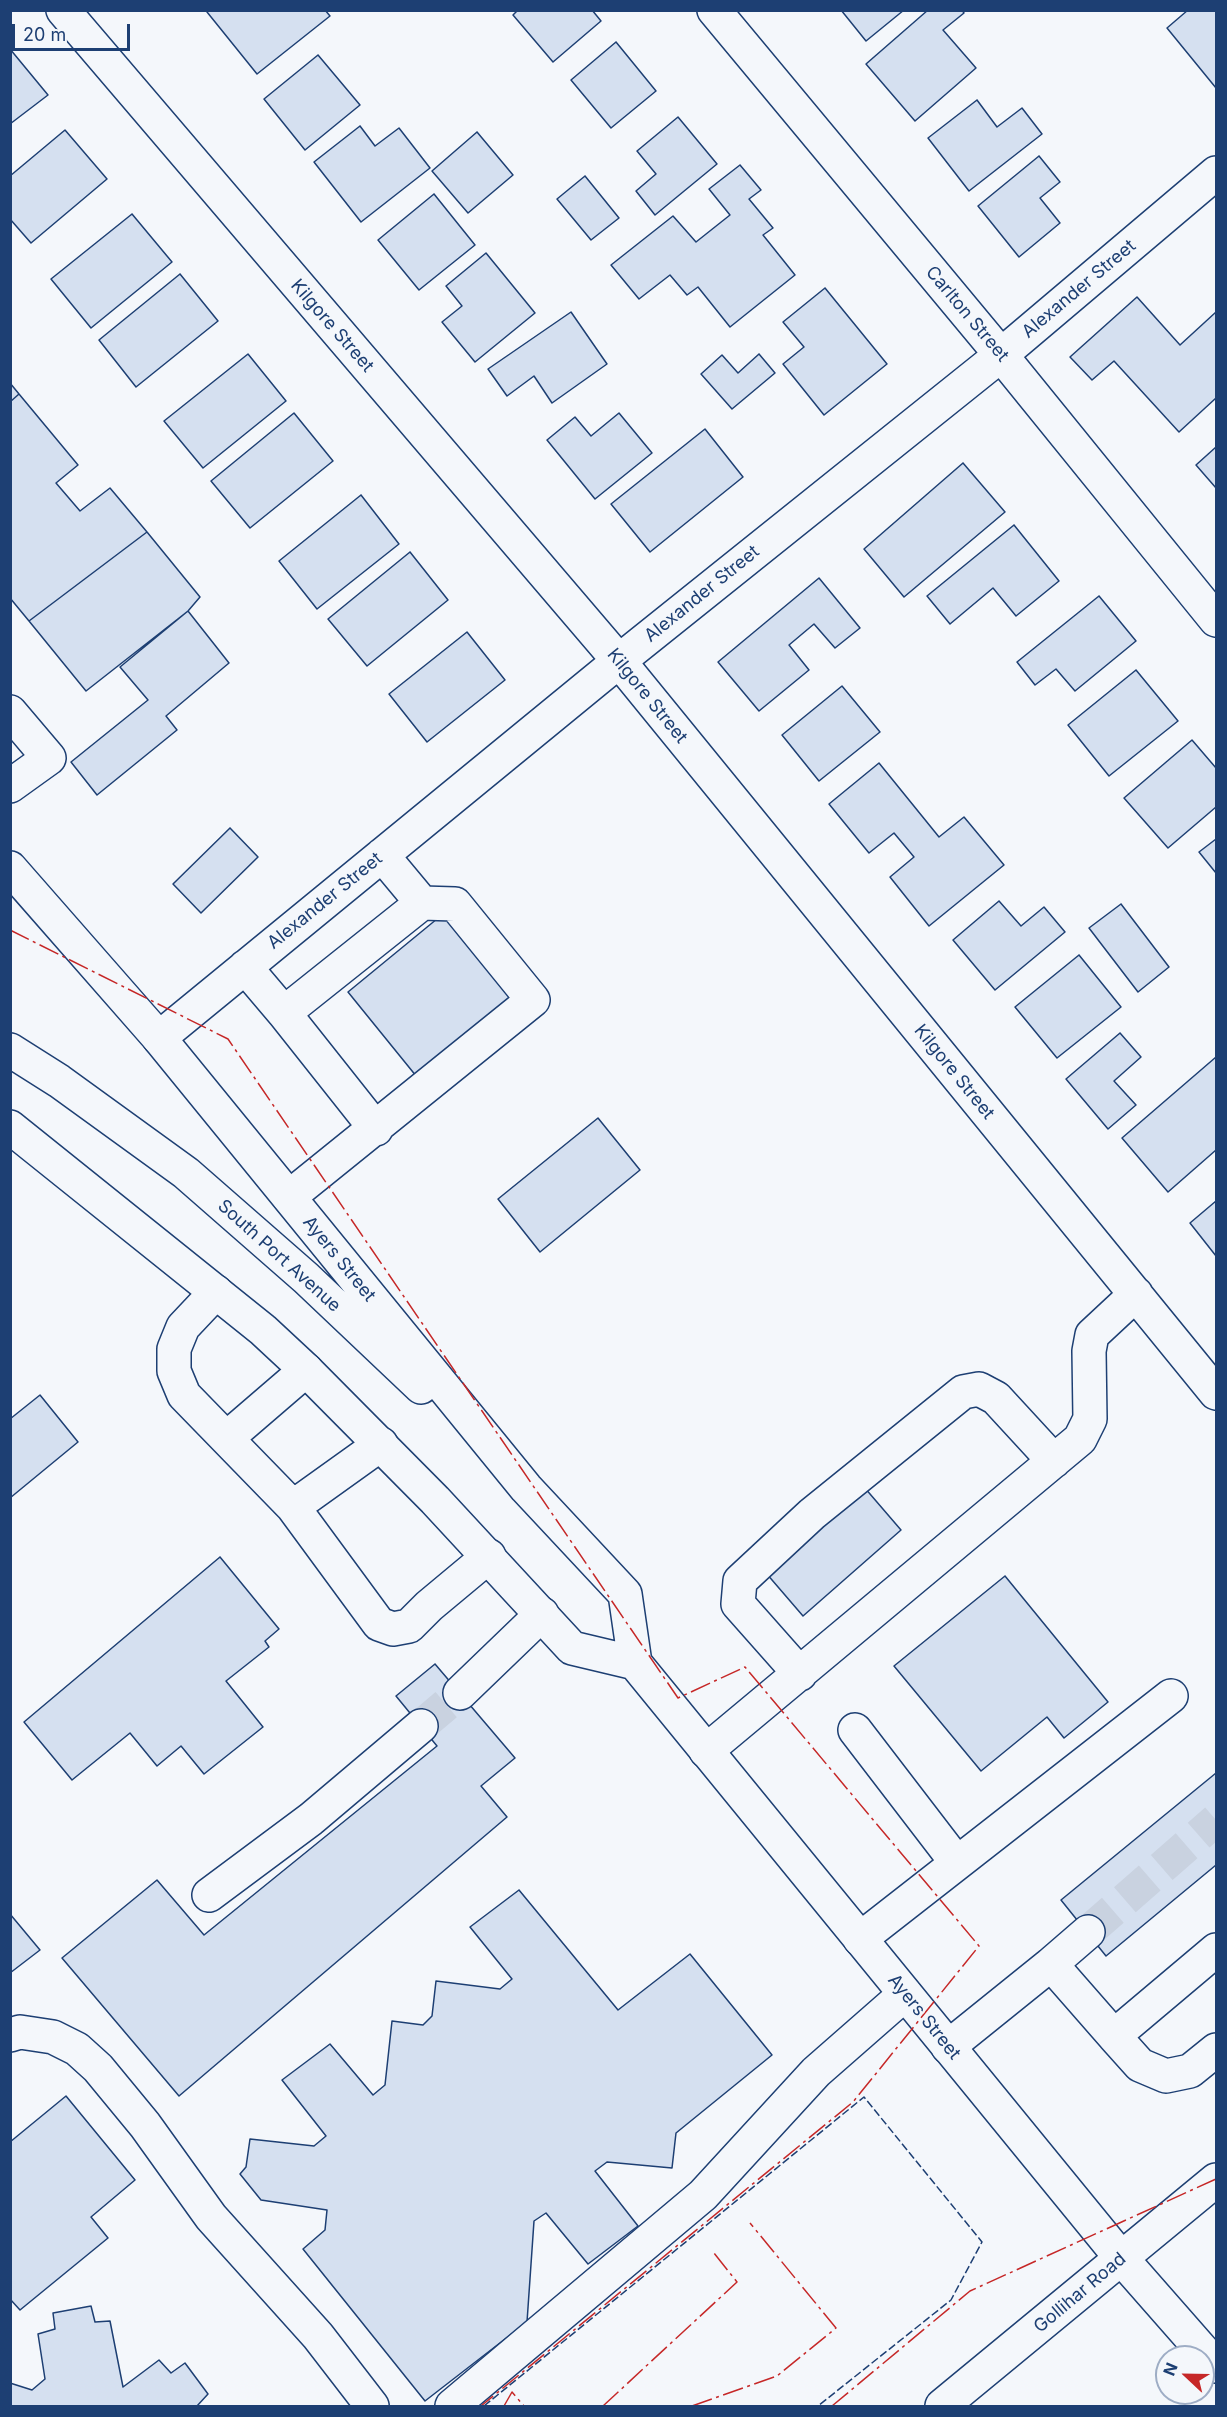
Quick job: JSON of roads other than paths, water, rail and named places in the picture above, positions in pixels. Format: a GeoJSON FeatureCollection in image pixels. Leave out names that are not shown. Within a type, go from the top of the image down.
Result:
{"type":"FeatureCollection","features":[{"type":"Feature","properties":{"kind":"street","name":"Kilgore Street"},"geometry":{"type":"LineString","coordinates":[[63,10],[619,661],[1216,1393]]}},
{"type":"Feature","properties":{"kind":"street","name":"Carlton Street"},"geometry":{"type":"LineString","coordinates":[[714,10],[1001,355],[1216,620]]}},
{"type":"Feature","properties":{"kind":"street","name":"Alexander Street"},"geometry":{"type":"LineString","coordinates":[[159,1038],[619,661],[1001,355],[1216,173]]}},
{"type":"Feature","properties":{"kind":"street"},"geometry":{"type":"LineString","coordinates":[[10,712],[49,758],[10,786]]}},
{"type":"Feature","properties":{"kind":"street"},"geometry":{"type":"LineString","coordinates":[[382,855],[422,903]]}},
{"type":"Feature","properties":{"kind":"street","name":"Ayers Street"},"geometry":{"type":"LineString","coordinates":[[10,868],[159,1038],[526,1488],[625,1594],[635,1663],[1122,2259],[1216,2366]]}},
{"type":"Feature","properties":{"kind":"street"},"geometry":{"type":"LineString","coordinates":[[284,1013],[422,903],[455,904],[533,1000],[289,1197]]}},
{"type":"Feature","properties":{"kind":"street"},"geometry":{"type":"LineString","coordinates":[[245,967],[376,1129]]}},
{"type":"Feature","properties":{"kind":"street","name":"South Port Avenue"},"geometry":{"type":"LineString","coordinates":[[10,1050],[58,1081],[186,1173],[306,1278],[526,1488]]}},
{"type":"Feature","properties":{"kind":"street"},"geometry":{"type":"LineString","coordinates":[[10,1127],[216,1292],[306,1370],[489,1556],[572,1648],[635,1663]]}},
{"type":"Feature","properties":{"kind":"street"},"geometry":{"type":"LineString","coordinates":[[216,1292],[183,1327],[174,1349],[174,1371],[184,1395],[292,1507],[379,1624],[393,1629],[409,1626],[429,1606],[489,1556]]}},
{"type":"Feature","properties":{"kind":"street"},"geometry":{"type":"LineString","coordinates":[[706,1751],[1080,1439],[1090,1419],[1089,1351],[1092,1335],[1136,1294]]}},
{"type":"Feature","properties":{"kind":"street"},"geometry":{"type":"LineString","coordinates":[[227,1438],[306,1370]]}},
{"type":"Feature","properties":{"kind":"street"},"geometry":{"type":"LineString","coordinates":[[800,1674],[738,1604],[740,1581],[812,1514],[963,1392],[979,1389],[996,1398],[1054,1461]]}},
{"type":"Feature","properties":{"kind":"street"},"geometry":{"type":"LineString","coordinates":[[292,1507],[381,1444]]}},
{"type":"Feature","properties":{"kind":"street"},"geometry":{"type":"LineString","coordinates":[[460,1693],[542,1614]]}},
{"type":"Feature","properties":{"kind":"street"},"geometry":{"type":"LineString","coordinates":[[860,1939],[1171,1696]]}},
{"type":"Feature","properties":{"kind":"street"},"geometry":{"type":"LineString","coordinates":[[209,1895],[311,1819],[421,1726]]}},
{"type":"Feature","properties":{"kind":"street"},"geometry":{"type":"LineString","coordinates":[[855,1730],[957,1863]]}},
{"type":"Feature","properties":{"kind":"street"},"geometry":{"type":"LineString","coordinates":[[948,2047],[1052,1964],[1088,1932]]}},
{"type":"Feature","properties":{"kind":"street"},"geometry":{"type":"LineString","coordinates":[[1114,2036],[1216,1950]]}},
{"type":"Feature","properties":{"kind":"street"},"geometry":{"type":"LineString","coordinates":[[1052,1964],[1140,2065],[1166,2076],[1190,2072],[1216,2050]]}},
{"type":"Feature","properties":{"kind":"street"},"geometry":{"type":"LineString","coordinates":[[452,2406],[703,2195],[816,2072],[905,1994]]}},
{"type":"Feature","properties":{"kind":"street"},"geometry":{"type":"LineString","coordinates":[[10,2035],[20,2032],[53,2037],[77,2049],[98,2068],[145,2125],[211,2217],[318,2336],[372,2406]]}},
{"type":"Feature","properties":{"kind":"street","name":"Gollihar Road"},"geometry":{"type":"LineString","coordinates":[[942,2406],[1216,2180]]}},
{"type":"Feature","properties":{"kind":"tunnel"},"geometry":{"type":"LineString","coordinates":[[421,1726],[460,1693]]}},
{"type":"Feature","properties":{"kind":"tunnel"},"geometry":{"type":"LineString","coordinates":[[1088,1932],[1216,1820]]}}]}
